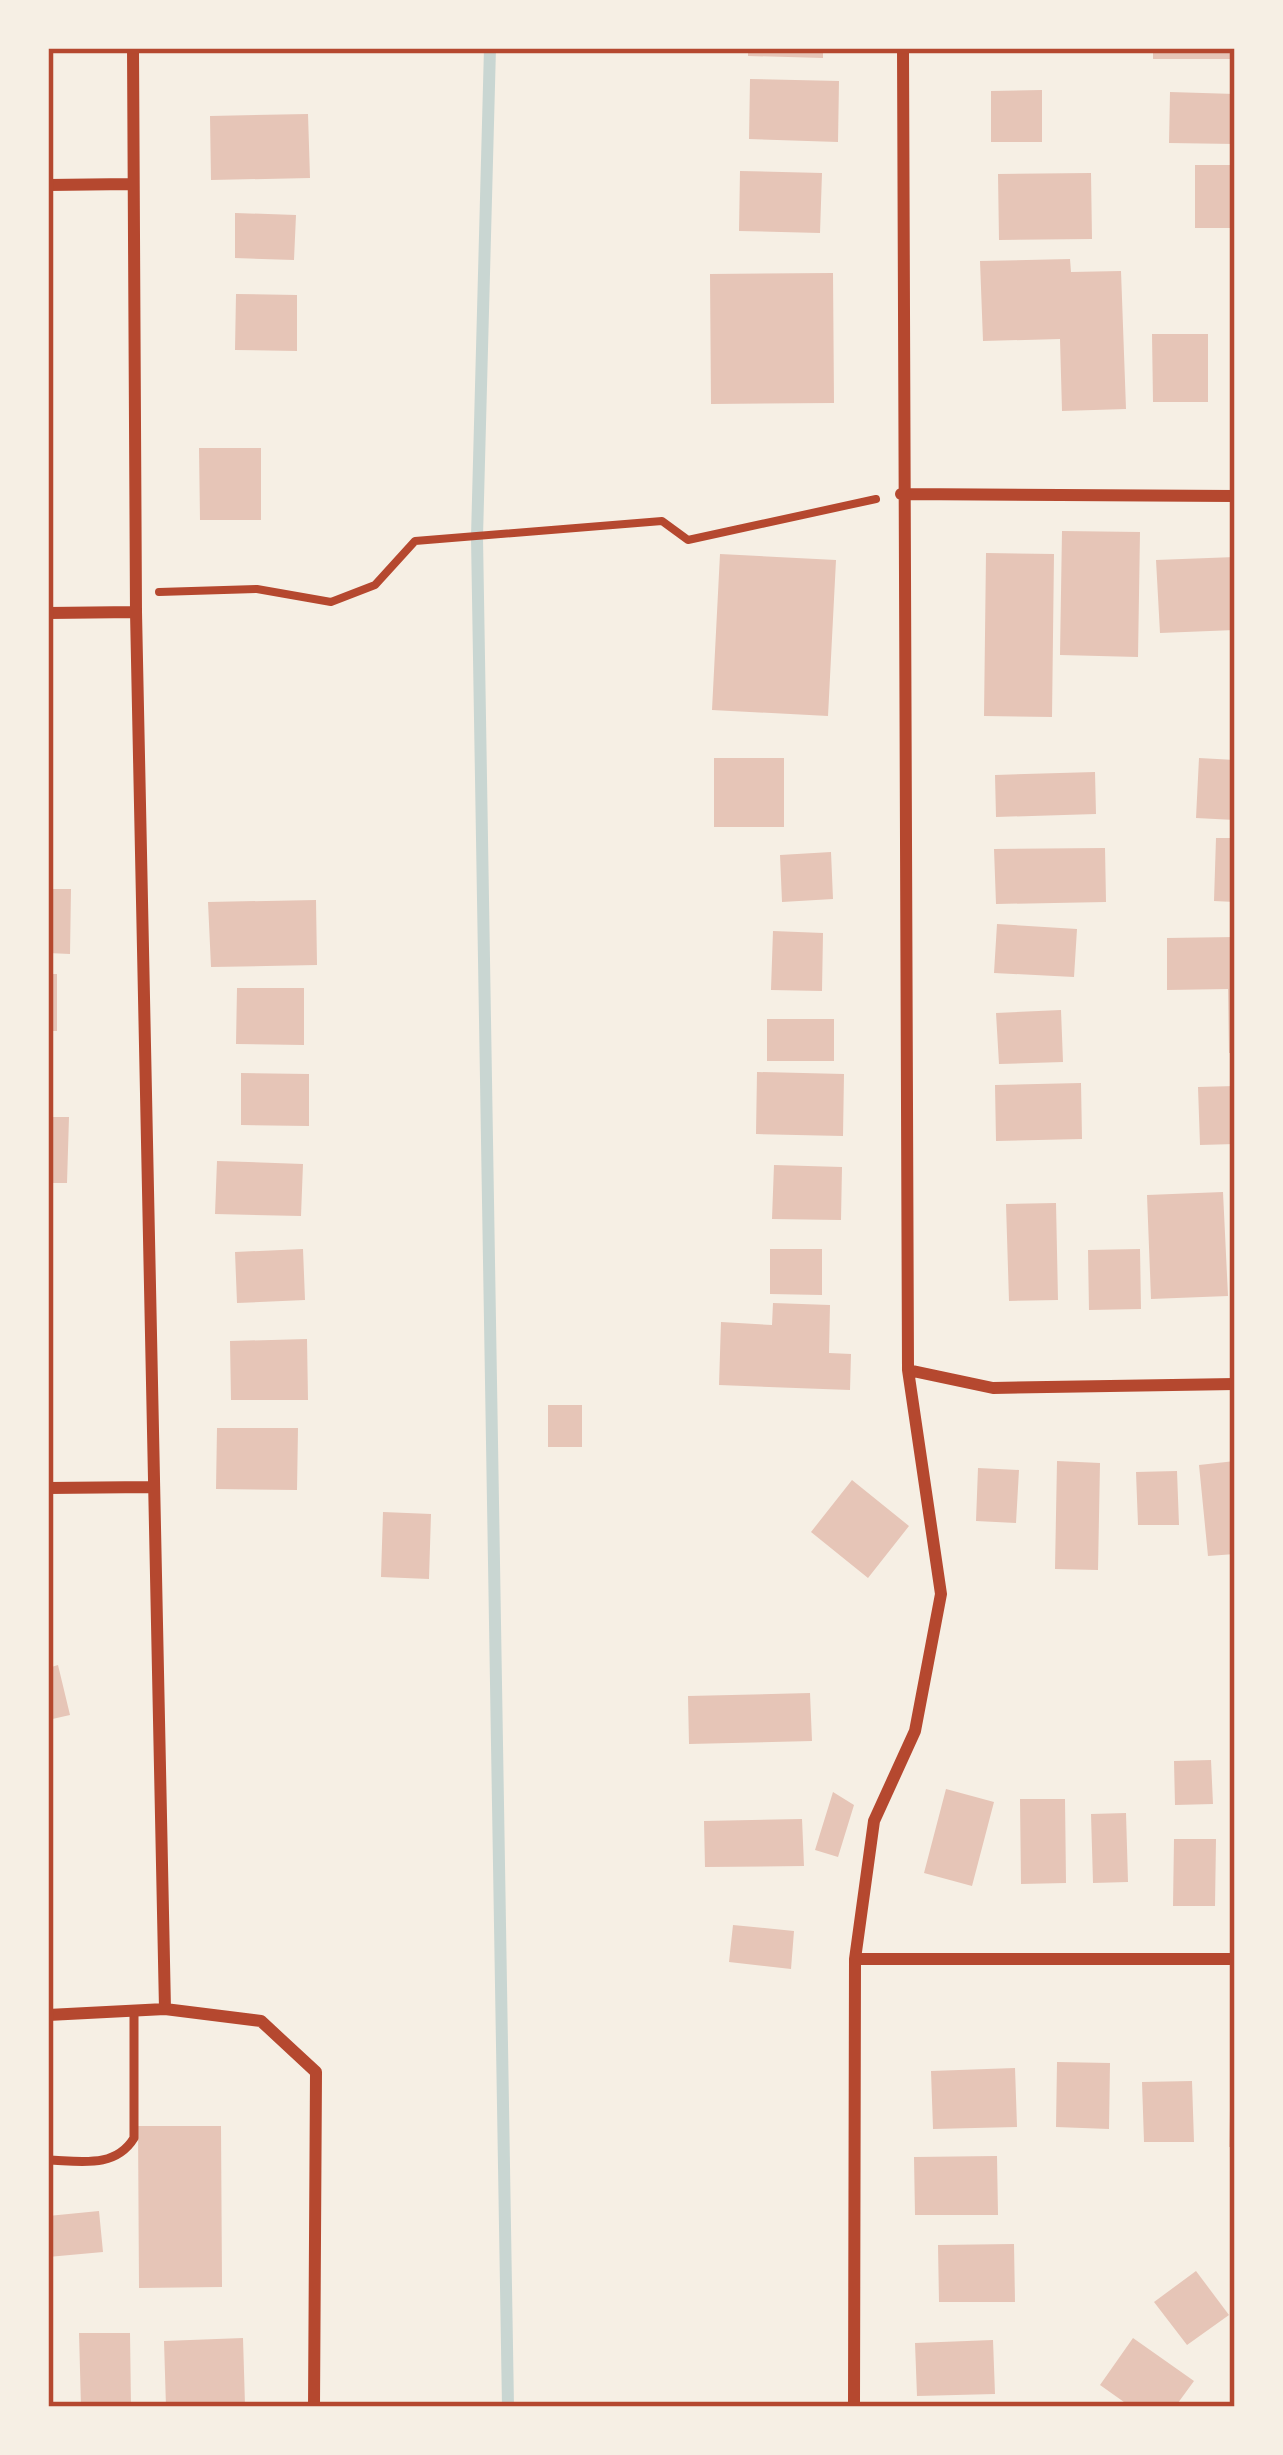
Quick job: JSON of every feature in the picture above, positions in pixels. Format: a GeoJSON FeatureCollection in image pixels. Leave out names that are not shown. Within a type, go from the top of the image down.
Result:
{"type":"FeatureCollection","features":[{"type":"Feature","properties":{"kind":"street"},"geometry":{"type":"LineString","coordinates":[[133,48],[130,184],[136,613],[165,2009]]}},
{"type":"Feature","properties":{"kind":"street"},"geometry":{"type":"LineString","coordinates":[[854,2407],[855,1959],[874,1821],[915,1731],[940,1594],[908,1370],[901,494],[903,48]]}},
{"type":"Feature","properties":{"kind":"street"},"geometry":{"type":"LineString","coordinates":[[48,185],[130,184]]}},
{"type":"Feature","properties":{"kind":"street"},"geometry":{"type":"LineString","coordinates":[[901,494],[1235,496]]}},
{"type":"Feature","properties":{"kind":"street"},"geometry":{"type":"LineString","coordinates":[[48,613],[136,613]]}},
{"type":"Feature","properties":{"kind":"street"},"geometry":{"type":"LineString","coordinates":[[908,1370],[993,1388],[1235,1384]]}},
{"type":"Feature","properties":{"kind":"street"},"geometry":{"type":"LineString","coordinates":[[48,1488],[151,1487]]}},
{"type":"Feature","properties":{"kind":"street"},"geometry":{"type":"LineString","coordinates":[[855,1959],[1235,1959]]}},
{"type":"Feature","properties":{"kind":"street"},"geometry":{"type":"LineString","coordinates":[[48,2014],[165,2009],[261,2021],[316,2072],[314,2407]]}},
{"type":"Feature","properties":{"kind":"lane"},"geometry":{"type":"LineString","coordinates":[[48,2160],[108,2161],[126,2151],[134,2138],[134,2010]]}},
{"type":"Feature","properties":{"kind":"path"},"geometry":{"type":"LineString","coordinates":[[136,594],[221,587],[332,602],[375,585],[415,541],[662,521],[688,540],[901,494]]}},
{"type":"Feature","properties":{"kind":"building"},"geometry":{"type":"Polygon","coordinates":[[[748,48],[823,48],[823,58],[748,56],[748,48]]]}},
{"type":"Feature","properties":{"kind":"building"},"geometry":{"type":"Polygon","coordinates":[[[1153,48],[1235,48],[1235,59],[1153,59],[1153,48]]]}},
{"type":"Feature","properties":{"kind":"building"},"geometry":{"type":"Polygon","coordinates":[[[750,79],[839,81],[838,142],[749,139],[750,79]]]}},
{"type":"Feature","properties":{"kind":"building"},"geometry":{"type":"Polygon","coordinates":[[[1042,90],[1042,142],[991,142],[991,91],[1042,90]]]}},
{"type":"Feature","properties":{"kind":"building"},"geometry":{"type":"Polygon","coordinates":[[[1170,92],[1235,94],[1235,144],[1169,143],[1170,92]]]}},
{"type":"Feature","properties":{"kind":"building"},"geometry":{"type":"Polygon","coordinates":[[[308,114],[310,178],[211,180],[210,116],[308,114]]]}},
{"type":"Feature","properties":{"kind":"building"},"geometry":{"type":"Polygon","coordinates":[[[1195,165],[1235,165],[1235,228],[1195,228],[1195,165]]]}},
{"type":"Feature","properties":{"kind":"building"},"geometry":{"type":"Polygon","coordinates":[[[740,171],[822,173],[820,233],[739,231],[740,171]]]}},
{"type":"Feature","properties":{"kind":"building"},"geometry":{"type":"Polygon","coordinates":[[[1091,173],[1092,239],[999,240],[998,174],[1091,173]]]}},
{"type":"Feature","properties":{"kind":"building"},"geometry":{"type":"Polygon","coordinates":[[[235,213],[296,215],[294,260],[235,258],[235,213]]]}},
{"type":"Feature","properties":{"kind":"building"},"geometry":{"type":"Polygon","coordinates":[[[1070,259],[1071,272],[1121,271],[1126,409],[1062,411],[1060,339],[983,341],[980,261],[1070,259]]]}},
{"type":"Feature","properties":{"kind":"building"},"geometry":{"type":"Polygon","coordinates":[[[833,273],[834,403],[711,404],[710,274],[833,273]]]}},
{"type":"Feature","properties":{"kind":"building"},"geometry":{"type":"Polygon","coordinates":[[[236,294],[297,295],[297,351],[235,350],[236,294]]]}},
{"type":"Feature","properties":{"kind":"building"},"geometry":{"type":"Polygon","coordinates":[[[1152,334],[1208,334],[1208,402],[1153,402],[1152,334]]]}},
{"type":"Feature","properties":{"kind":"building"},"geometry":{"type":"Polygon","coordinates":[[[199,448],[261,448],[261,520],[200,520],[199,448]]]}},
{"type":"Feature","properties":{"kind":"building"},"geometry":{"type":"Polygon","coordinates":[[[1062,531],[1140,532],[1138,657],[1060,655],[1062,531]]]}},
{"type":"Feature","properties":{"kind":"building"},"geometry":{"type":"Polygon","coordinates":[[[986,553],[1054,554],[1052,717],[984,716],[986,553]]]}},
{"type":"Feature","properties":{"kind":"building"},"geometry":{"type":"Polygon","coordinates":[[[720,554],[836,560],[828,716],[712,710],[720,554]]]}},
{"type":"Feature","properties":{"kind":"building"},"geometry":{"type":"Polygon","coordinates":[[[1235,557],[1235,630],[1160,633],[1156,560],[1235,557]]]}},
{"type":"Feature","properties":{"kind":"building"},"geometry":{"type":"Polygon","coordinates":[[[714,758],[784,758],[784,827],[714,827],[714,758]]]}},
{"type":"Feature","properties":{"kind":"building"},"geometry":{"type":"Polygon","coordinates":[[[1199,758],[1235,760],[1235,820],[1196,818],[1199,758]]]}},
{"type":"Feature","properties":{"kind":"building"},"geometry":{"type":"Polygon","coordinates":[[[1095,772],[1096,814],[996,817],[995,775],[1095,772]]]}},
{"type":"Feature","properties":{"kind":"building"},"geometry":{"type":"Polygon","coordinates":[[[1216,838],[1235,838],[1235,902],[1214,901],[1216,838]]]}},
{"type":"Feature","properties":{"kind":"building"},"geometry":{"type":"Polygon","coordinates":[[[1105,848],[1106,902],[996,904],[994,849],[1105,848]]]}},
{"type":"Feature","properties":{"kind":"building"},"geometry":{"type":"Polygon","coordinates":[[[831,852],[833,899],[782,902],[780,855],[831,852]]]}},
{"type":"Feature","properties":{"kind":"building"},"geometry":{"type":"Polygon","coordinates":[[[48,889],[71,889],[70,954],[48,953],[48,889]]]}},
{"type":"Feature","properties":{"kind":"building"},"geometry":{"type":"Polygon","coordinates":[[[316,900],[317,965],[211,967],[208,902],[316,900]]]}},
{"type":"Feature","properties":{"kind":"building"},"geometry":{"type":"Polygon","coordinates":[[[997,924],[1077,929],[1074,977],[994,973],[997,924]]]}},
{"type":"Feature","properties":{"kind":"building"},"geometry":{"type":"Polygon","coordinates":[[[773,931],[823,933],[822,991],[771,990],[773,931]]]}},
{"type":"Feature","properties":{"kind":"building"},"geometry":{"type":"Polygon","coordinates":[[[1235,937],[1235,1053],[1229,1053],[1228,989],[1167,990],[1167,938],[1235,937]]]}},
{"type":"Feature","properties":{"kind":"building"},"geometry":{"type":"Polygon","coordinates":[[[48,974],[57,974],[57,1031],[48,1031],[48,974]]]}},
{"type":"Feature","properties":{"kind":"building"},"geometry":{"type":"Polygon","coordinates":[[[237,988],[304,988],[304,1045],[236,1044],[237,988]]]}},
{"type":"Feature","properties":{"kind":"building"},"geometry":{"type":"Polygon","coordinates":[[[1061,1010],[1063,1062],[999,1064],[996,1013],[1061,1010]]]}},
{"type":"Feature","properties":{"kind":"building"},"geometry":{"type":"Polygon","coordinates":[[[767,1019],[834,1019],[834,1061],[767,1061],[767,1019]]]}},
{"type":"Feature","properties":{"kind":"building"},"geometry":{"type":"Polygon","coordinates":[[[757,1072],[844,1074],[843,1136],[756,1134],[757,1072]]]}},
{"type":"Feature","properties":{"kind":"building"},"geometry":{"type":"Polygon","coordinates":[[[241,1073],[309,1074],[309,1126],[241,1125],[241,1073]]]}},
{"type":"Feature","properties":{"kind":"building"},"geometry":{"type":"Polygon","coordinates":[[[1081,1083],[1082,1139],[996,1141],[995,1085],[1081,1083]]]}},
{"type":"Feature","properties":{"kind":"building"},"geometry":{"type":"Polygon","coordinates":[[[1235,1086],[1235,1144],[1200,1145],[1198,1087],[1235,1086]]]}},
{"type":"Feature","properties":{"kind":"building"},"geometry":{"type":"Polygon","coordinates":[[[48,1117],[69,1117],[67,1183],[48,1183],[48,1117]]]}},
{"type":"Feature","properties":{"kind":"building"},"geometry":{"type":"Polygon","coordinates":[[[217,1161],[303,1164],[301,1216],[215,1214],[217,1161]]]}},
{"type":"Feature","properties":{"kind":"building"},"geometry":{"type":"Polygon","coordinates":[[[774,1165],[842,1167],[841,1220],[772,1219],[774,1165]]]}},
{"type":"Feature","properties":{"kind":"building"},"geometry":{"type":"Polygon","coordinates":[[[1223,1192],[1228,1296],[1151,1299],[1147,1195],[1223,1192]]]}},
{"type":"Feature","properties":{"kind":"building"},"geometry":{"type":"Polygon","coordinates":[[[1056,1203],[1058,1300],[1009,1301],[1006,1204],[1056,1203]]]}},
{"type":"Feature","properties":{"kind":"building"},"geometry":{"type":"Polygon","coordinates":[[[303,1249],[305,1300],[237,1303],[235,1252],[303,1249]]]}},
{"type":"Feature","properties":{"kind":"building"},"geometry":{"type":"Polygon","coordinates":[[[770,1249],[822,1249],[822,1295],[770,1294],[770,1249]]]}},
{"type":"Feature","properties":{"kind":"building"},"geometry":{"type":"Polygon","coordinates":[[[1140,1249],[1141,1309],[1089,1310],[1088,1250],[1140,1249]]]}},
{"type":"Feature","properties":{"kind":"building"},"geometry":{"type":"Polygon","coordinates":[[[773,1303],[830,1305],[829,1353],[851,1354],[850,1390],[719,1385],[721,1322],[772,1325],[773,1303]]]}},
{"type":"Feature","properties":{"kind":"building"},"geometry":{"type":"Polygon","coordinates":[[[307,1339],[308,1400],[231,1400],[230,1341],[307,1339]]]}},
{"type":"Feature","properties":{"kind":"building"},"geometry":{"type":"Polygon","coordinates":[[[548,1405],[582,1405],[582,1447],[548,1447],[548,1405]]]}},
{"type":"Feature","properties":{"kind":"building"},"geometry":{"type":"Polygon","coordinates":[[[217,1428],[298,1428],[297,1490],[216,1489],[217,1428]]]}},
{"type":"Feature","properties":{"kind":"building"},"geometry":{"type":"Polygon","coordinates":[[[1057,1461],[1100,1463],[1098,1570],[1055,1569],[1057,1461]]]}},
{"type":"Feature","properties":{"kind":"building"},"geometry":{"type":"Polygon","coordinates":[[[1235,1461],[1235,1554],[1208,1556],[1199,1465],[1235,1461]]]}},
{"type":"Feature","properties":{"kind":"building"},"geometry":{"type":"Polygon","coordinates":[[[978,1468],[1019,1470],[1016,1523],[976,1521],[978,1468]]]}},
{"type":"Feature","properties":{"kind":"building"},"geometry":{"type":"Polygon","coordinates":[[[1177,1471],[1179,1525],[1138,1525],[1136,1472],[1177,1471]]]}},
{"type":"Feature","properties":{"kind":"building"},"geometry":{"type":"Polygon","coordinates":[[[852,1480],[909,1526],[868,1578],[811,1532],[852,1480]]]}},
{"type":"Feature","properties":{"kind":"building"},"geometry":{"type":"Polygon","coordinates":[[[383,1512],[431,1514],[429,1579],[381,1577],[383,1512]]]}},
{"type":"Feature","properties":{"kind":"building"},"geometry":{"type":"Polygon","coordinates":[[[58,1665],[70,1715],[48,1720],[48,1668],[58,1665]]]}},
{"type":"Feature","properties":{"kind":"building"},"geometry":{"type":"Polygon","coordinates":[[[810,1693],[812,1741],[689,1744],[688,1696],[810,1693]]]}},
{"type":"Feature","properties":{"kind":"building"},"geometry":{"type":"Polygon","coordinates":[[[1211,1760],[1213,1804],[1175,1805],[1174,1761],[1211,1760]]]}},
{"type":"Feature","properties":{"kind":"building"},"geometry":{"type":"Polygon","coordinates":[[[946,1789],[994,1802],[972,1886],[924,1873],[946,1789]]]}},
{"type":"Feature","properties":{"kind":"building"},"geometry":{"type":"Polygon","coordinates":[[[833,1792],[854,1805],[838,1857],[815,1850],[833,1792]]]}},
{"type":"Feature","properties":{"kind":"building"},"geometry":{"type":"Polygon","coordinates":[[[1020,1799],[1065,1799],[1066,1883],[1021,1884],[1020,1799]]]}},
{"type":"Feature","properties":{"kind":"building"},"geometry":{"type":"Polygon","coordinates":[[[1126,1813],[1128,1882],[1093,1883],[1091,1814],[1126,1813]]]}},
{"type":"Feature","properties":{"kind":"building"},"geometry":{"type":"Polygon","coordinates":[[[802,1819],[804,1866],[705,1867],[704,1821],[802,1819]]]}},
{"type":"Feature","properties":{"kind":"building"},"geometry":{"type":"Polygon","coordinates":[[[1174,1839],[1216,1839],[1215,1906],[1173,1906],[1174,1839]]]}},
{"type":"Feature","properties":{"kind":"building"},"geometry":{"type":"Polygon","coordinates":[[[733,1925],[794,1931],[791,1969],[729,1962],[733,1925]]]}},
{"type":"Feature","properties":{"kind":"building"},"geometry":{"type":"Polygon","coordinates":[[[1057,2062],[1110,2063],[1109,2129],[1056,2127],[1057,2062]]]}},
{"type":"Feature","properties":{"kind":"building"},"geometry":{"type":"Polygon","coordinates":[[[1015,2068],[1017,2127],[933,2129],[931,2071],[1015,2068]]]}},
{"type":"Feature","properties":{"kind":"building"},"geometry":{"type":"Polygon","coordinates":[[[1231,2074],[1235,2074],[1235,2147],[1229,2147],[1231,2074]]]}},
{"type":"Feature","properties":{"kind":"building"},"geometry":{"type":"Polygon","coordinates":[[[1192,2081],[1194,2142],[1144,2142],[1142,2082],[1192,2081]]]}},
{"type":"Feature","properties":{"kind":"building"},"geometry":{"type":"Polygon","coordinates":[[[138,2126],[221,2126],[222,2287],[139,2288],[138,2126]]]}},
{"type":"Feature","properties":{"kind":"building"},"geometry":{"type":"Polygon","coordinates":[[[997,2156],[998,2215],[915,2215],[914,2157],[997,2156]]]}},
{"type":"Feature","properties":{"kind":"building"},"geometry":{"type":"Polygon","coordinates":[[[99,2211],[103,2252],[48,2257],[48,2216],[99,2211]]]}},
{"type":"Feature","properties":{"kind":"building"},"geometry":{"type":"Polygon","coordinates":[[[1014,2244],[1015,2302],[939,2302],[938,2245],[1014,2244]]]}},
{"type":"Feature","properties":{"kind":"building"},"geometry":{"type":"Polygon","coordinates":[[[1196,2271],[1229,2315],[1187,2345],[1154,2302],[1196,2271]]]}},
{"type":"Feature","properties":{"kind":"building"},"geometry":{"type":"Polygon","coordinates":[[[79,2333],[130,2333],[131,2407],[81,2407],[79,2333]]]}},
{"type":"Feature","properties":{"kind":"building"},"geometry":{"type":"Polygon","coordinates":[[[243,2338],[245,2405],[166,2407],[164,2341],[243,2338]]]}},
{"type":"Feature","properties":{"kind":"building"},"geometry":{"type":"Polygon","coordinates":[[[1133,2338],[1194,2381],[1175,2407],[1131,2407],[1100,2385],[1133,2338]]]}},
{"type":"Feature","properties":{"kind":"building"},"geometry":{"type":"Polygon","coordinates":[[[993,2340],[995,2394],[917,2396],[915,2343],[993,2340]]]}},
{"type":"Feature","properties":{"kind":"waterway"},"geometry":{"type":"LineString","coordinates":[[490,48],[477,537],[508,2407]]}}]}
